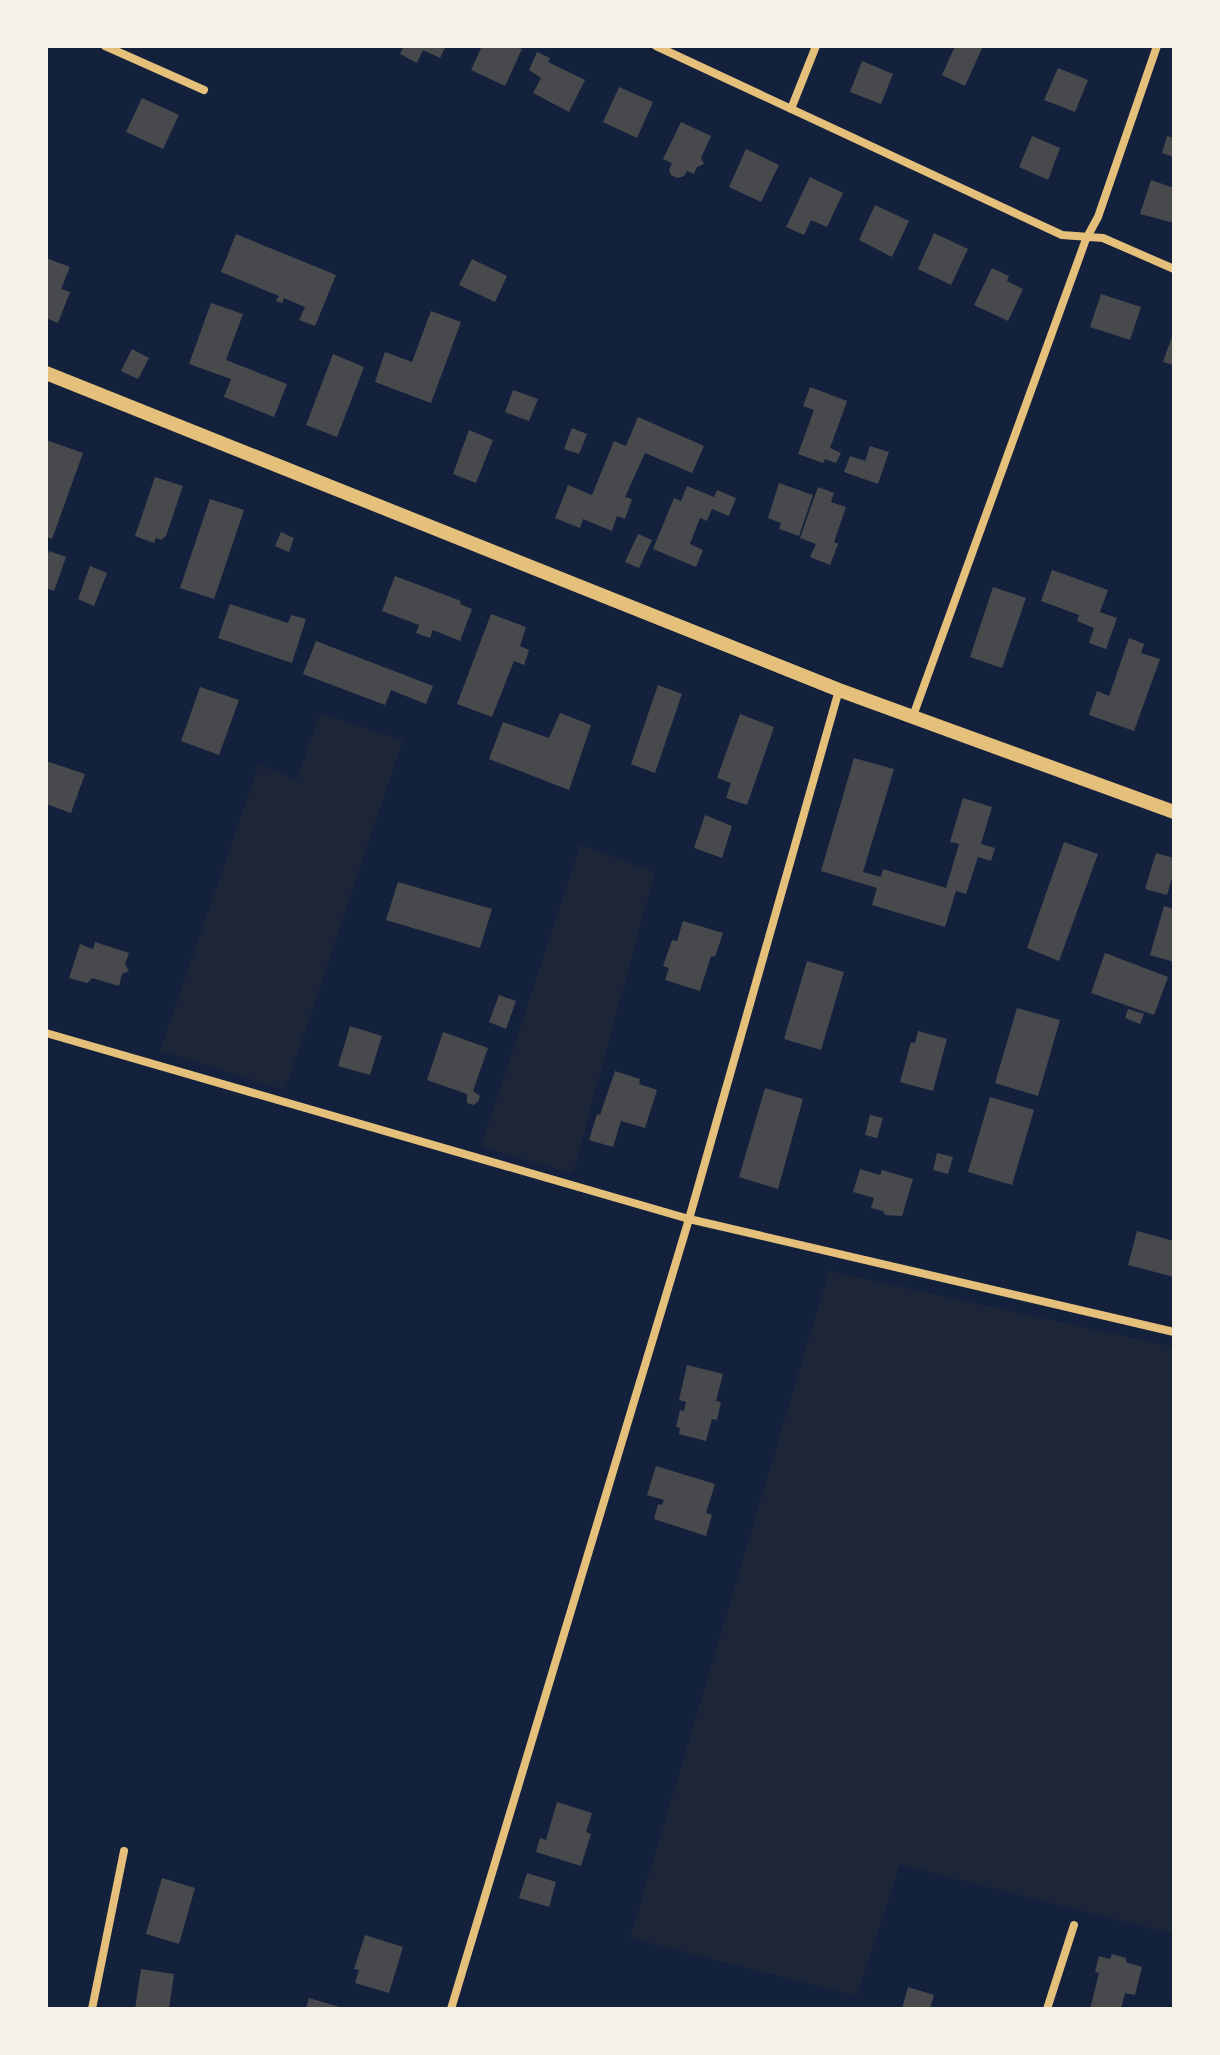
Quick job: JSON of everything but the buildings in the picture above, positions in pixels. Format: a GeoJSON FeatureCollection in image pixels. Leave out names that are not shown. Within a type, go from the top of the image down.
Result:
{"type":"FeatureCollection","features":[{"type":"Feature","properties":{"kind":"street"},"geometry":{"type":"LineString","coordinates":[[105,46],[204,90]]}},
{"type":"Feature","properties":{"kind":"street"},"geometry":{"type":"LineString","coordinates":[[656,46],[1062,235],[1103,238],[1174,269]]}},
{"type":"Feature","properties":{"kind":"street"},"geometry":{"type":"LineString","coordinates":[[791,109],[816,46]]}},
{"type":"Feature","properties":{"kind":"street"},"geometry":{"type":"LineString","coordinates":[[913,716],[1086,239],[1098,217],[1157,46]]}},
{"type":"Feature","properties":{"kind":"street"},"geometry":{"type":"LineString","coordinates":[[46,373],[839,690],[1174,812]]}},
{"type":"Feature","properties":{"kind":"street"},"geometry":{"type":"LineString","coordinates":[[451,2009],[689,1219],[839,690]]}},
{"type":"Feature","properties":{"kind":"street"},"geometry":{"type":"LineString","coordinates":[[46,1033],[689,1219],[1174,1332]]}},
{"type":"Feature","properties":{"kind":"street"},"geometry":{"type":"LineString","coordinates":[[92,2009],[124,1851]]}},
{"type":"Feature","properties":{"kind":"street"},"geometry":{"type":"LineString","coordinates":[[1047,2009],[1074,1925]]}},
{"type":"Feature","properties":{"kind":"shaded area"},"geometry":{"type":"Polygon","coordinates":[[[320,713],[403,740],[285,1090],[160,1051],[259,764],[297,780],[320,713]]]}},
{"type":"Feature","properties":{"kind":"shaded area"},"geometry":{"type":"Polygon","coordinates":[[[580,845],[655,872],[573,1173],[481,1147],[580,845]]]}},
{"type":"Feature","properties":{"kind":"shaded area"},"geometry":{"type":"Polygon","coordinates":[[[829,1271],[1174,1347],[1174,1934],[900,1865],[857,1996],[630,1938],[829,1271]]]}}]}
